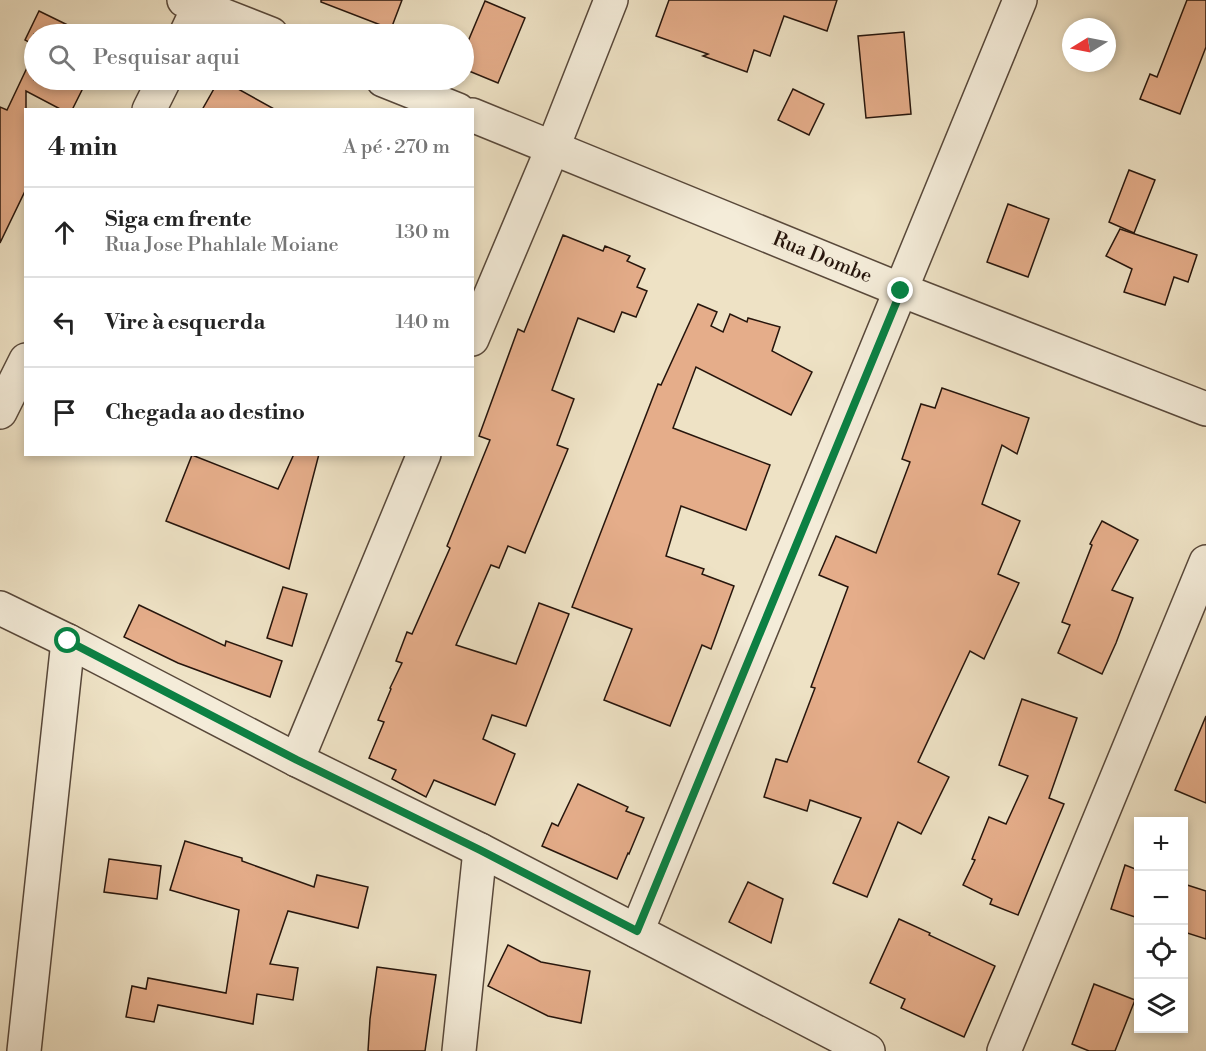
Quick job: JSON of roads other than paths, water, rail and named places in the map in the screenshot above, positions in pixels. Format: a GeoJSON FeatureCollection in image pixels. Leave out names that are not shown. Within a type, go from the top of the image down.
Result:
{"type":"FeatureCollection","features":[{"type":"Feature","properties":{"kind":"street"},"geometry":{"type":"LineString","coordinates":[[474,334],[553,147],[611,0]]}},
{"type":"Feature","properties":{"kind":"street"},"geometry":{"type":"LineString","coordinates":[[637,931],[1020,0]]}},
{"type":"Feature","properties":{"kind":"street"},"geometry":{"type":"LineString","coordinates":[[193,10],[238,24]]}},
{"type":"Feature","properties":{"kind":"street"},"geometry":{"type":"LineString","coordinates":[[150,108],[159,90]]}},
{"type":"Feature","properties":{"kind":"street"},"geometry":{"type":"LineString","coordinates":[[408,90],[453,108]]}},
{"type":"Feature","properties":{"kind":"street","name":"Rua Dombe"},"geometry":{"type":"LineString","coordinates":[[474,116],[901,291],[1206,409]]}},
{"type":"Feature","properties":{"kind":"street"},"geometry":{"type":"LineString","coordinates":[[0,412],[24,364]]}},
{"type":"Feature","properties":{"kind":"street"},"geometry":{"type":"LineString","coordinates":[[297,760],[423,456]]}},
{"type":"Feature","properties":{"kind":"street"},"geometry":{"type":"LineString","coordinates":[[1004,1051],[1206,562]]}},
{"type":"Feature","properties":{"kind":"street"},"geometry":{"type":"LineString","coordinates":[[0,608],[297,760],[480,850],[862,1049]]}},
{"type":"Feature","properties":{"kind":"street"},"geometry":{"type":"LineString","coordinates":[[24,1051],[68,641]]}},
{"type":"Feature","properties":{"kind":"street"},"geometry":{"type":"LineString","coordinates":[[459,1051],[480,850]]}}]}
